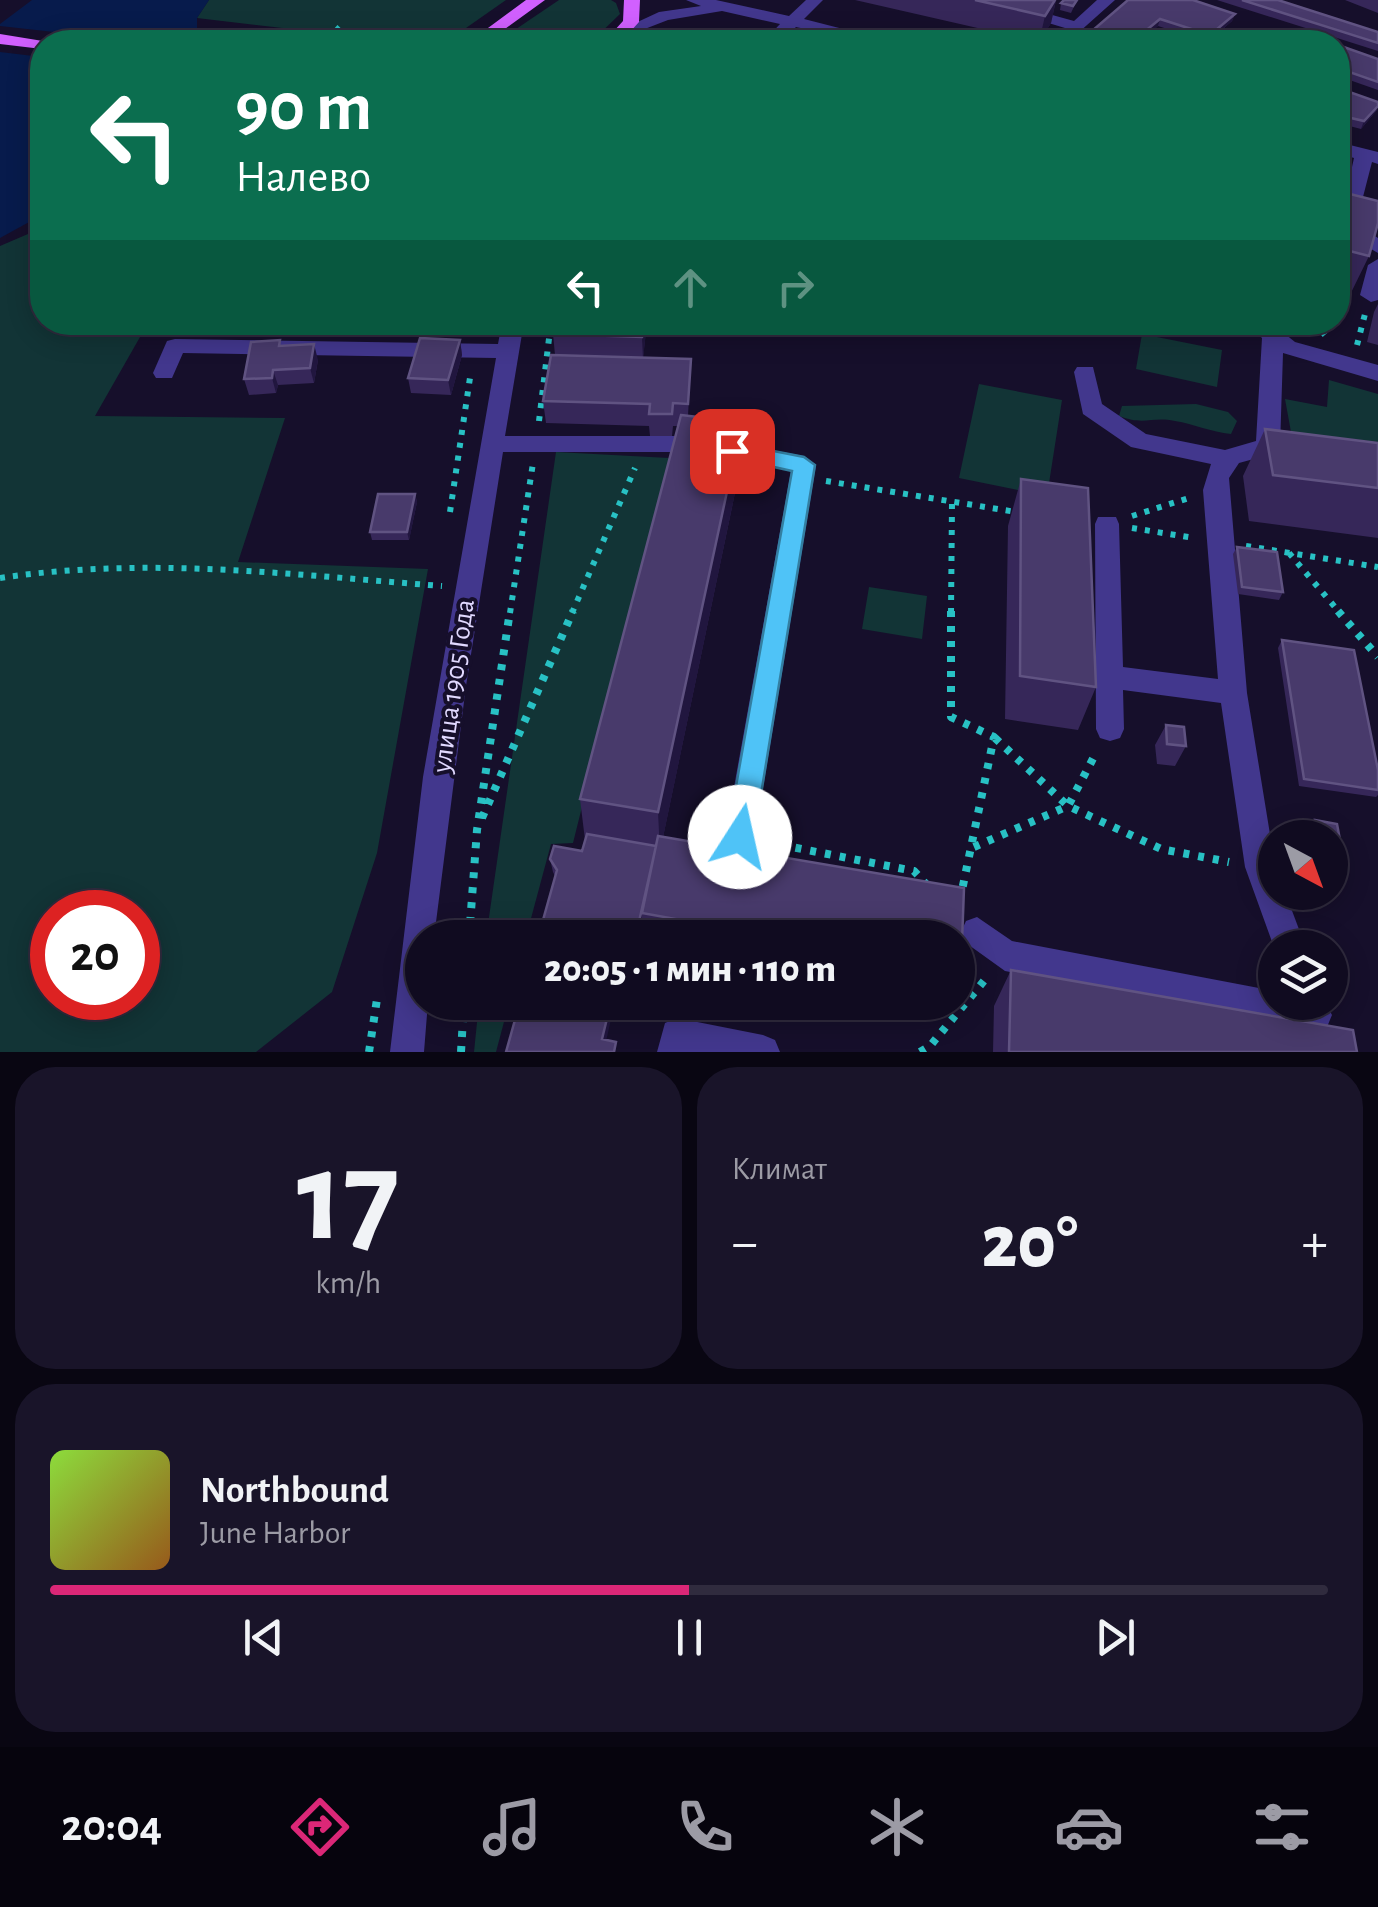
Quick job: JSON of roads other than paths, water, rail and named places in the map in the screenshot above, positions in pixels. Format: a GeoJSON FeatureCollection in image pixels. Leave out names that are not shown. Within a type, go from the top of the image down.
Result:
{"type":"FeatureCollection","features":[{"type":"Feature","properties":{"kind":"main road"},"geometry":{"type":"LineString","coordinates":[[494,30],[536,0]]}},
{"type":"Feature","properties":{"kind":"main road"},"geometry":{"type":"LineString","coordinates":[[623,30],[634,16],[632,0]]}},
{"type":"Feature","properties":{"kind":"main road"},"geometry":{"type":"LineString","coordinates":[[0,38],[30,42]]}},
{"type":"Feature","properties":{"kind":"street"},"geometry":{"type":"LineString","coordinates":[[694,0],[828,30]]}},
{"type":"Feature","properties":{"kind":"street"},"geometry":{"type":"LineString","coordinates":[[782,30],[815,0]]}},
{"type":"Feature","properties":{"kind":"street"},"geometry":{"type":"LineString","coordinates":[[980,0],[1075,26]]}},
{"type":"Feature","properties":{"kind":"street"},"geometry":{"type":"LineString","coordinates":[[1071,30],[1107,0]]}},
{"type":"Feature","properties":{"kind":"street"},"geometry":{"type":"LineString","coordinates":[[634,30],[666,16],[736,10]]}},
{"type":"Feature","properties":{"kind":"street"},"geometry":{"type":"LineString","coordinates":[[1350,213],[1371,156]]}},
{"type":"Feature","properties":{"kind":"street"},"geometry":{"type":"LineString","coordinates":[[1350,229],[1378,246]]}},
{"type":"Feature","properties":{"kind":"street"},"geometry":{"type":"LineString","coordinates":[[1371,295],[1378,264]]}},
{"type":"Feature","properties":{"kind":"street","name":"улица 1905 Года"},"geometry":{"type":"LineString","coordinates":[[407,1052],[422,903],[468,588],[511,335]]}},
{"type":"Feature","properties":{"kind":"street"},"geometry":{"type":"LineString","coordinates":[[1263,335],[1277,448],[1238,452],[1227,459],[1217,471],[1215,490],[1233,693],[1260,867],[1283,930]]}},
{"type":"Feature","properties":{"kind":"street"},"geometry":{"type":"LineString","coordinates":[[1273,335],[1378,373]]}},
{"type":"Feature","properties":{"kind":"street"},"geometry":{"type":"LineString","coordinates":[[164,373],[175,346],[508,351]]}},
{"type":"Feature","properties":{"kind":"street"},"geometry":{"type":"LineString","coordinates":[[1084,372],[1091,408],[1140,440],[1227,459]]}},
{"type":"Feature","properties":{"kind":"street"},"geometry":{"type":"LineString","coordinates":[[493,444],[695,444],[804,465],[740,837]]}},
{"type":"Feature","properties":{"kind":"street"},"geometry":{"type":"LineString","coordinates":[[1107,524],[1110,729]]}},
{"type":"Feature","properties":{"kind":"street"},"geometry":{"type":"LineString","coordinates":[[1111,677],[1233,693]]}},
{"type":"Feature","properties":{"kind":"street"},"geometry":{"type":"LineString","coordinates":[[976,932],[1005,955],[1258,999]]}},
{"type":"Feature","properties":{"kind":"street"},"geometry":{"type":"LineString","coordinates":[[1325,1020],[1346,1040]]}},
{"type":"Feature","properties":{"kind":"street"},"geometry":{"type":"LineString","coordinates":[[674,1052],[677,1035],[763,1052]]}},
{"type":"Feature","properties":{"kind":"water"},"geometry":{"type":"Polygon","coordinates":[[[32,0],[209,0],[197,18],[197,30],[30,30],[30,222],[0,238],[0,24],[32,0]]]}}]}
